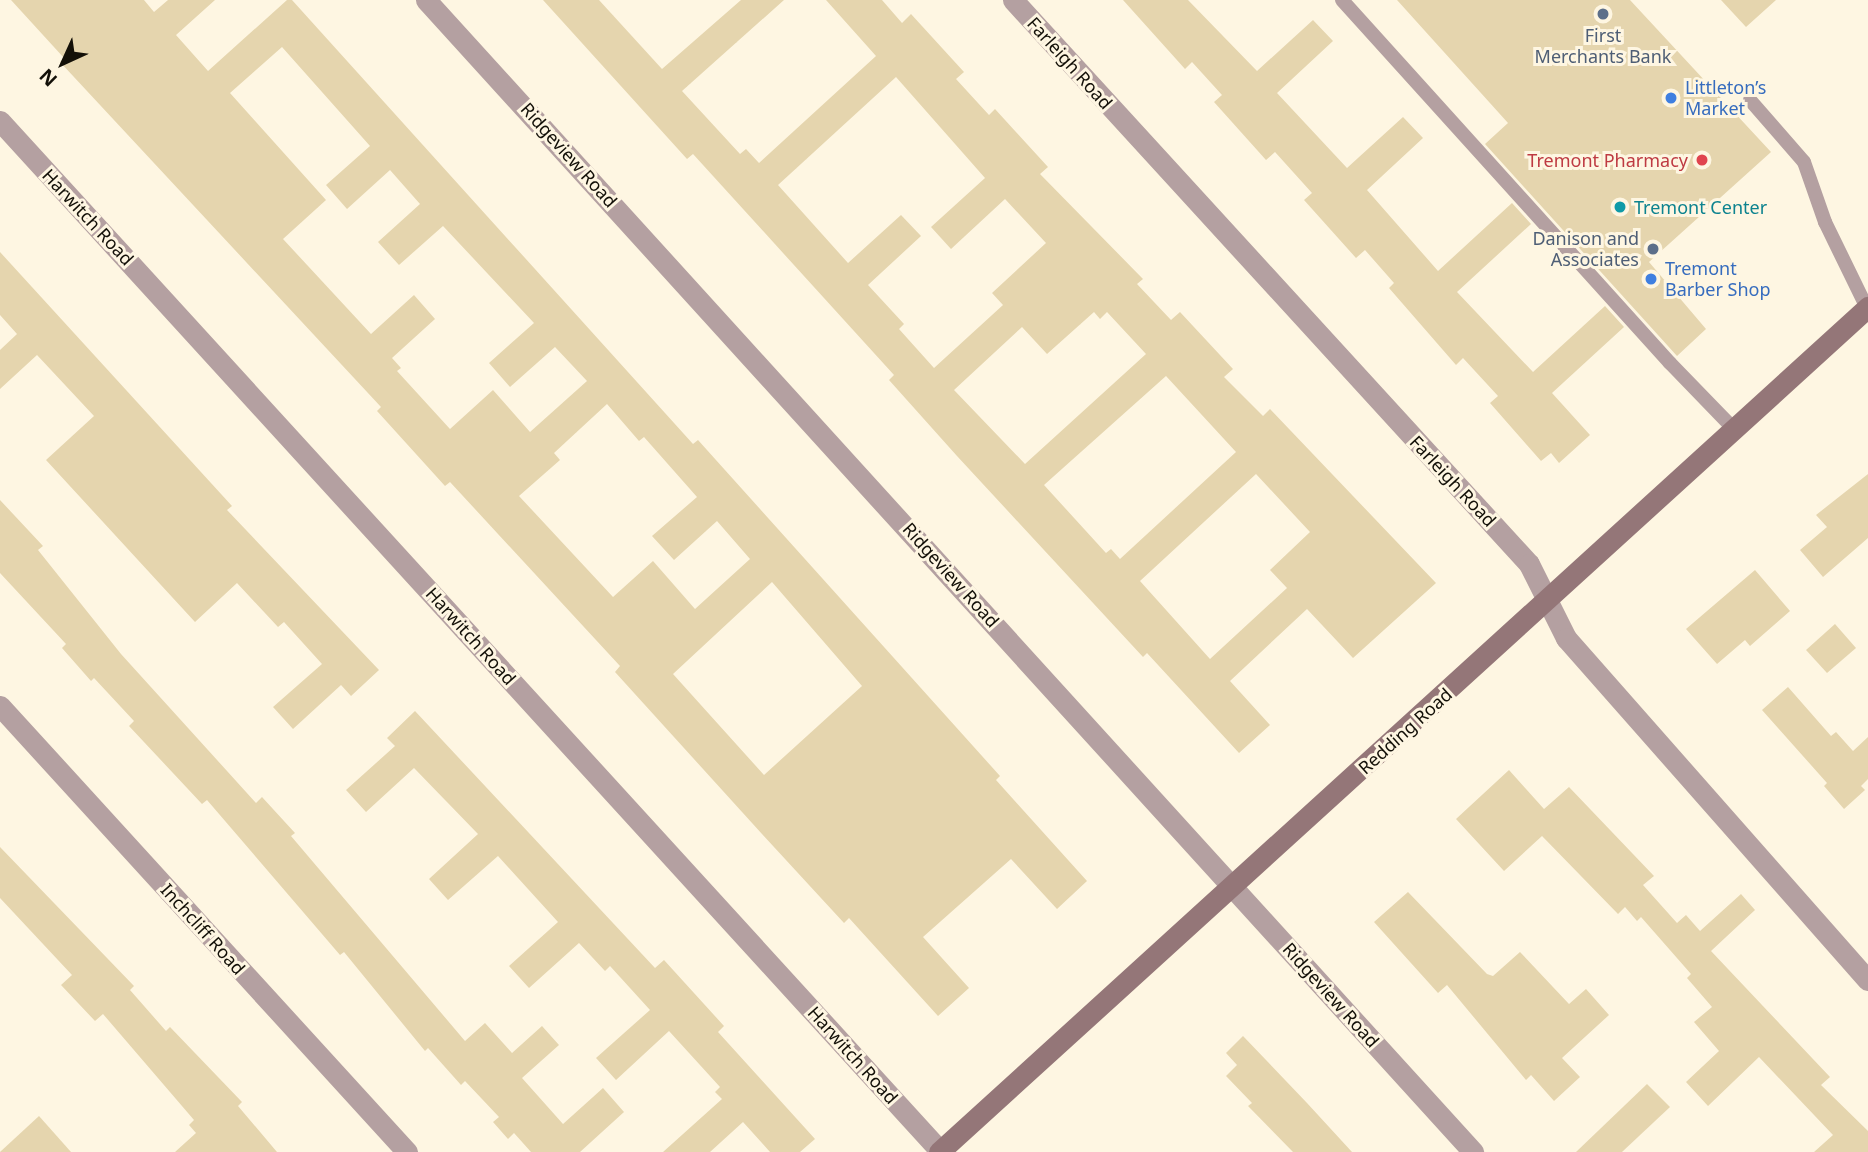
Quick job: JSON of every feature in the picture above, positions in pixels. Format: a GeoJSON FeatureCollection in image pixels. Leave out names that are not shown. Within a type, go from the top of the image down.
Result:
{"type":"FeatureCollection","features":[{"type":"Feature","properties":{"kind":"main road","name":"Redding Road"},"geometry":{"type":"LineString","coordinates":[[940,1152],[1868,308]]}},
{"type":"Feature","properties":{"kind":"street","name":"Ridgeview Road"},"geometry":{"type":"LineString","coordinates":[[426,0],[1473,1152]]}},
{"type":"Feature","properties":{"kind":"street","name":"Farleigh Road"},"geometry":{"type":"LineString","coordinates":[[1013,0],[1521,554],[1566,638],[1868,981]]}},
{"type":"Feature","properties":{"kind":"street","name":"Harwitch Road"},"geometry":{"type":"LineString","coordinates":[[0,121],[940,1152]]}},
{"type":"Feature","properties":{"kind":"street","name":"Inchcliff Road"},"geometry":{"type":"LineString","coordinates":[[0,706],[407,1152]]}},
{"type":"Feature","properties":{"kind":"lane"},"geometry":{"type":"LineString","coordinates":[[1342,0],[1661,353],[1734,429]]}},
{"type":"Feature","properties":{"kind":"lane"},"geometry":{"type":"LineString","coordinates":[[1750,100],[1804,162],[1825,222],[1868,308]]}},
{"type":"Feature","properties":{"kind":"building"},"geometry":{"type":"Polygon","coordinates":[[[11,0],[144,0],[154,12],[168,0],[215,0],[176,35],[208,71],[287,0],[292,0],[693,444],[698,440],[1000,776],[996,780],[1087,881],[1057,909],[1011,859],[923,937],[969,988],[938,1016],[849,918],[844,923],[762,834],[615,672],[620,666],[450,482],[445,486],[377,411],[381,407],[60,62],[64,58],[11,0]],[[282,47],[230,93],[326,200],[283,239],[371,334],[414,295],[435,319],[392,358],[401,368],[397,371],[450,429],[493,390],[530,432],[587,381],[555,347],[510,387],[489,363],[534,323],[443,226],[399,265],[378,242],[420,204],[390,170],[347,209],[326,185],[370,146],[282,47]],[[607,404],[554,453],[560,460],[519,496],[613,597],[653,561],[695,609],[750,559],[717,521],[674,560],[652,536],[697,497],[644,437],[639,441],[607,404]],[[772,582],[673,674],[764,775],[862,686],[772,582]]]}},
{"type":"Feature","properties":{"kind":"building"},"geometry":{"type":"Polygon","coordinates":[[[543,0],[599,0],[662,69],[741,0],[784,0],[682,91],[740,154],[746,149],[759,163],[876,56],[826,0],[882,0],[902,23],[911,14],[964,72],[956,79],[989,115],[995,109],[1048,167],[1040,174],[1143,279],[1137,284],[1171,320],[1180,312],[1233,369],[1224,377],[1263,416],[1270,409],[1436,583],[1353,658],[1307,609],[1230,681],[1270,725],[1239,753],[1147,653],[1143,657],[957,456],[889,380],[894,375],[693,154],[687,159],[543,0]],[[896,77],[778,185],[848,263],[901,215],[921,236],[868,285],[904,324],[899,329],[934,368],[1003,305],[992,293],[1046,243],[1005,199],[951,249],[931,227],[985,178],[896,77]],[[1094,312],[1047,354],[1022,327],[954,390],[1025,464],[1146,354],[1107,312],[1100,319],[1094,312]],[[1166,376],[1044,485],[1106,553],[1111,549],[1120,559],[1236,452],[1166,376]],[[1256,474],[1140,581],[1210,659],[1287,588],[1270,570],[1310,532],[1256,474]]]}},
{"type":"Feature","properties":{"kind":"building"},"geometry":{"type":"Polygon","coordinates":[[[1123,0],[1188,0],[1257,71],[1313,20],[1333,41],[1277,93],[1347,168],[1403,117],[1423,138],[1367,190],[1438,271],[1512,203],[1531,224],[1457,292],[1533,372],[1605,306],[1624,327],[1552,393],[1590,435],[1559,463],[1551,453],[1541,461],[1490,403],[1498,396],[1463,358],[1456,365],[1389,288],[1394,283],[1365,250],[1356,258],[1304,200],[1312,193],[1275,152],[1266,160],[1214,102],[1222,95],[1192,62],[1185,69],[1123,0]]]}},
{"type":"Feature","properties":{"kind":"building","name":"Tremont Center"},"geometry":{"type":"Polygon","coordinates":[[[1397,0],[1630,0],[1771,152],[1649,262],[1706,329],[1677,356],[1485,144],[1508,123],[1397,0]]]}},
{"type":"Feature","properties":{"kind":"building"},"geometry":{"type":"Polygon","coordinates":[[[1721,0],[1776,0],[1746,27],[1721,0]]]}},
{"type":"Feature","properties":{"kind":"building"},"geometry":{"type":"Polygon","coordinates":[[[0,252],[232,506],[227,510],[379,670],[351,696],[341,685],[293,729],[273,707],[322,664],[284,622],[278,627],[237,583],[195,622],[46,460],[94,416],[37,355],[0,389],[0,350],[17,334],[0,315],[0,252]]]}},
{"type":"Feature","properties":{"kind":"building"},"geometry":{"type":"Polygon","coordinates":[[[1868,474],[1868,538],[1823,577],[1800,550],[1827,527],[1816,515],[1868,474]]]}},
{"type":"Feature","properties":{"kind":"building"},"geometry":{"type":"Polygon","coordinates":[[[0,500],[43,546],[38,550],[121,654],[256,803],[262,797],[295,833],[291,836],[465,1041],[485,1023],[512,1053],[542,1026],[559,1045],[522,1078],[563,1124],[603,1088],[624,1112],[580,1152],[531,1152],[514,1133],[508,1139],[493,1122],[499,1117],[465,1081],[461,1085],[428,1048],[425,1051],[344,952],[340,955],[207,800],[202,804],[129,726],[134,721],[94,678],[91,681],[62,648],[66,644],[0,573],[0,500]]]}},
{"type":"Feature","properties":{"kind":"building"},"geometry":{"type":"Polygon","coordinates":[[[1755,570],[1790,611],[1750,646],[1745,640],[1717,664],[1686,629],[1755,570]]]}},
{"type":"Feature","properties":{"kind":"building"},"geometry":{"type":"Polygon","coordinates":[[[1835,624],[1856,648],[1827,673],[1806,650],[1835,624]]]}},
{"type":"Feature","properties":{"kind":"building"},"geometry":{"type":"Polygon","coordinates":[[[1788,687],[1831,736],[1836,732],[1853,751],[1868,737],[1868,779],[1861,786],[1865,790],[1844,809],[1824,786],[1827,783],[1762,710],[1788,687]]]}},
{"type":"Feature","properties":{"kind":"building"},"geometry":{"type":"Polygon","coordinates":[[[415,711],[655,968],[664,960],[724,1026],[718,1032],[815,1139],[800,1152],[770,1152],[743,1122],[710,1152],[663,1152],[722,1099],[715,1092],[720,1087],[669,1031],[616,1080],[596,1058],[650,1010],[610,966],[605,971],[579,943],[529,988],[509,966],[558,922],[498,856],[448,900],[429,879],[478,834],[414,768],[366,812],[346,790],[395,746],[387,738],[415,711]]]}},
{"type":"Feature","properties":{"kind":"building"},"geometry":{"type":"Polygon","coordinates":[[[1509,770],[1544,809],[1569,787],[1654,876],[1643,885],[1677,923],[1686,915],[1700,931],[1741,894],[1755,910],[1711,951],[1830,1077],[1821,1085],[1868,1131],[1868,1152],[1814,1152],[1833,1135],[1759,1057],[1708,1106],[1686,1082],[1719,1051],[1694,1022],[1712,1007],[1687,978],[1691,974],[1641,917],[1637,921],[1625,907],[1618,914],[1542,836],[1504,871],[1456,819],[1509,770]]]}},
{"type":"Feature","properties":{"kind":"building"},"geometry":{"type":"Polygon","coordinates":[[[0,847],[134,986],[130,990],[166,1031],[170,1027],[242,1102],[238,1106],[277,1152],[175,1152],[196,1133],[189,1125],[194,1120],[103,1014],[95,1021],[61,985],[72,975],[0,898],[0,847]]]}},
{"type":"Feature","properties":{"kind":"building"},"geometry":{"type":"Polygon","coordinates":[[[1408,892],[1487,974],[1493,976],[1520,952],[1569,1004],[1586,989],[1609,1015],[1562,1058],[1580,1077],[1554,1101],[1531,1075],[1526,1080],[1447,985],[1438,993],[1374,922],[1408,892]]]}},
{"type":"Feature","properties":{"kind":"building"},"geometry":{"type":"Polygon","coordinates":[[[1243,1036],[1352,1152],[1293,1152],[1248,1106],[1252,1103],[1226,1076],[1237,1065],[1226,1053],[1243,1036]]]}},
{"type":"Feature","properties":{"kind":"building"},"geometry":{"type":"Polygon","coordinates":[[[1647,1084],[1670,1107],[1622,1152],[1576,1152],[1647,1084]]]}},
{"type":"Feature","properties":{"kind":"building"},"geometry":{"type":"Polygon","coordinates":[[[39,1116],[71,1152],[0,1152],[39,1116]]]}},
{"type":"Feature","properties":{"kind":"place","name":"First Merchants Bank"},"geometry":{"type":"Point","coordinates":[1603,14]}},
{"type":"Feature","properties":{"kind":"place","name":"Littleton’s Market"},"geometry":{"type":"Point","coordinates":[1671,98]}},
{"type":"Feature","properties":{"kind":"place","name":"Tremont Pharmacy"},"geometry":{"type":"Point","coordinates":[1702,160]}},
{"type":"Feature","properties":{"kind":"place","name":"Tremont Center"},"geometry":{"type":"Point","coordinates":[1620,207]}},
{"type":"Feature","properties":{"kind":"place","name":"Danison and Associates"},"geometry":{"type":"Point","coordinates":[1653,249]}},
{"type":"Feature","properties":{"kind":"place","name":"Tremont Barber Shop"},"geometry":{"type":"Point","coordinates":[1651,279]}}]}
